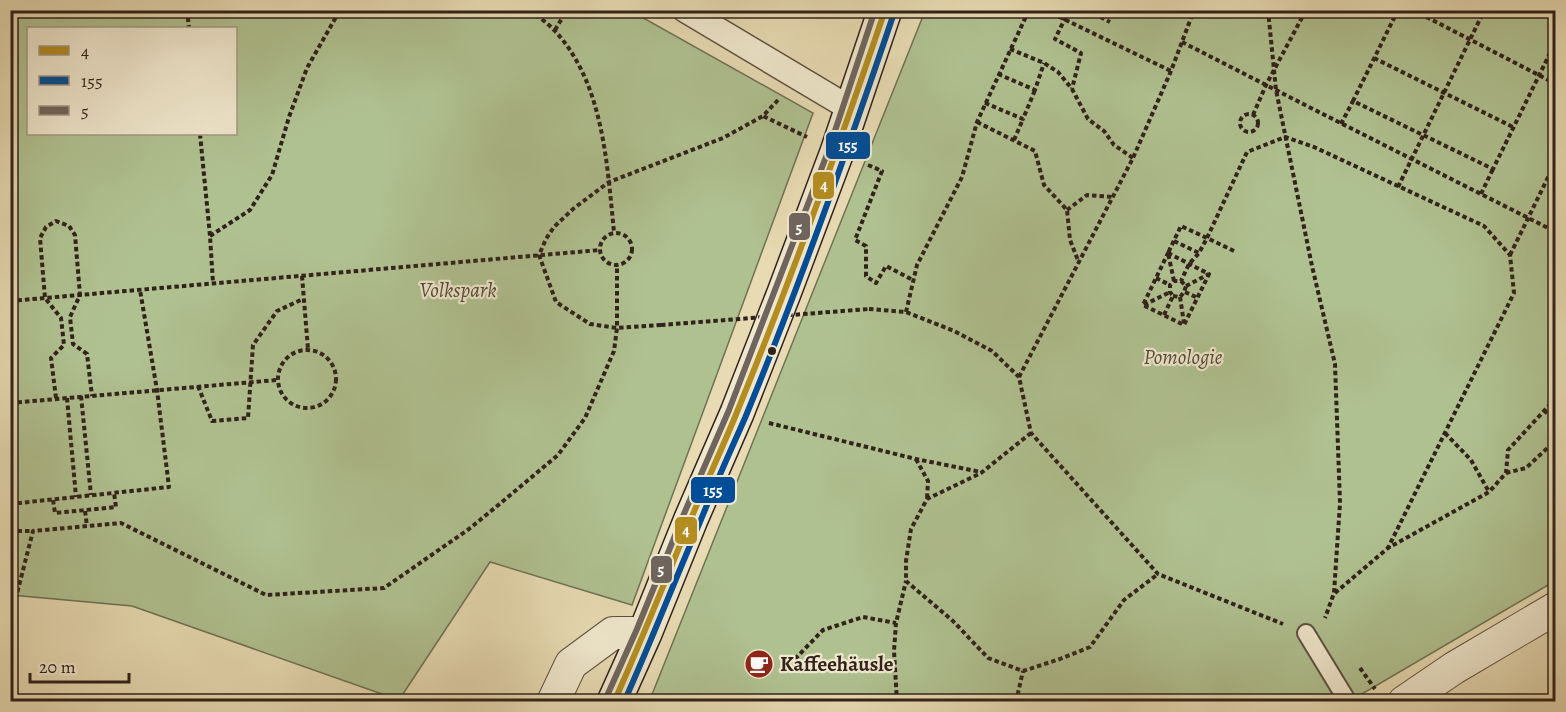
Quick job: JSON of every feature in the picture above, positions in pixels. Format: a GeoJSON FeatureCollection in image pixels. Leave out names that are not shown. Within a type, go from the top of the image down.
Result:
{"type":"FeatureCollection","features":[{"type":"Feature","properties":{"kind":"main road"},"geometry":{"type":"LineString","coordinates":[[614,702],[737,413],[825,185],[885,10]]}},
{"type":"Feature","properties":{"kind":"street"},"geometry":{"type":"LineString","coordinates":[[685,10],[851,109]]}},
{"type":"Feature","properties":{"kind":"street"},"geometry":{"type":"LineString","coordinates":[[1404,702],[1454,668],[1556,608]]}},
{"type":"Feature","properties":{"kind":"street"},"geometry":{"type":"LineString","coordinates":[[554,702],[571,664],[613,633],[645,633]]}},
{"type":"Feature","properties":{"kind":"lane"},"geometry":{"type":"LineString","coordinates":[[1306,633],[1348,702]]}},
{"type":"Feature","properties":{"kind":"path"},"geometry":{"type":"LineString","coordinates":[[187,10],[189,27]]}},
{"type":"Feature","properties":{"kind":"path"},"geometry":{"type":"LineString","coordinates":[[210,236],[250,210],[272,176],[289,117],[307,68],[340,10]]}},
{"type":"Feature","properties":{"kind":"path"},"geometry":{"type":"LineString","coordinates":[[530,10],[555,30],[578,63],[595,107],[604,142],[615,232]]}},
{"type":"Feature","properties":{"kind":"path"},"geometry":{"type":"LineString","coordinates":[[555,30],[567,10]]}},
{"type":"Feature","properties":{"kind":"path"},"geometry":{"type":"LineString","coordinates":[[906,312],[917,265],[962,177],[977,122],[1029,10]]}},
{"type":"Feature","properties":{"kind":"path"},"geometry":{"type":"LineString","coordinates":[[1045,10],[1171,71]]}},
{"type":"Feature","properties":{"kind":"path"},"geometry":{"type":"LineString","coordinates":[[1069,10],[1055,39],[1082,53],[1072,89]]}},
{"type":"Feature","properties":{"kind":"path"},"geometry":{"type":"LineString","coordinates":[[1086,10],[1110,22]]}},
{"type":"Feature","properties":{"kind":"path"},"geometry":{"type":"LineString","coordinates":[[1019,377],[1132,158],[1171,71],[1194,10]]}},
{"type":"Feature","properties":{"kind":"path"},"geometry":{"type":"LineString","coordinates":[[1268,10],[1276,90],[1312,266],[1335,364],[1340,504],[1334,593],[1388,548],[1489,492],[1506,472],[1508,450],[1556,398]]}},
{"type":"Feature","properties":{"kind":"path"},"geometry":{"type":"LineString","coordinates":[[1254,115],[1266,85],[1306,10]]}},
{"type":"Feature","properties":{"kind":"path"},"geometry":{"type":"LineString","coordinates":[[1341,123],[1398,10]]}},
{"type":"Feature","properties":{"kind":"path"},"geometry":{"type":"LineString","coordinates":[[1413,10],[1556,84]]}},
{"type":"Feature","properties":{"kind":"path"},"geometry":{"type":"LineString","coordinates":[[1398,187],[1471,39],[1481,12],[1491,16],[1500,16],[1512,10]]}},
{"type":"Feature","properties":{"kind":"path"},"geometry":{"type":"LineString","coordinates":[[1539,10],[1556,18]]}},
{"type":"Feature","properties":{"kind":"path"},"geometry":{"type":"LineString","coordinates":[[1481,194],[1556,41]]}},
{"type":"Feature","properties":{"kind":"path"},"geometry":{"type":"LineString","coordinates":[[1182,42],[1556,232]]}},
{"type":"Feature","properties":{"kind":"path"},"geometry":{"type":"LineString","coordinates":[[1010,49],[1044,63],[1058,72],[1072,89],[1088,119],[1104,131],[1114,145],[1132,158]]}},
{"type":"Feature","properties":{"kind":"path"},"geometry":{"type":"LineString","coordinates":[[1374,58],[1513,127]]}},
{"type":"Feature","properties":{"kind":"path"},"geometry":{"type":"LineString","coordinates":[[1014,141],[1044,63]]}},
{"type":"Feature","properties":{"kind":"path"},"geometry":{"type":"LineString","coordinates":[[998,74],[1035,90]]}},
{"type":"Feature","properties":{"kind":"path"},"geometry":{"type":"LineString","coordinates":[[1353,101],[1493,169]]}},
{"type":"Feature","properties":{"kind":"path"},"geometry":{"type":"LineString","coordinates":[[986,103],[1023,119]]}},
{"type":"Feature","properties":{"kind":"path"},"geometry":{"type":"LineString","coordinates":[[1248,114],[1254,115],[1258,120],[1258,126],[1254,131],[1246,132],[1240,125],[1242,117],[1248,114]]}},
{"type":"Feature","properties":{"kind":"path"},"geometry":{"type":"LineString","coordinates":[[763,116],[723,138],[609,182],[573,209],[546,239],[540,255],[556,302],[590,324],[617,328],[868,309],[906,312],[954,331],[992,351],[1019,377],[1031,433],[1158,574],[1306,633]]}},
{"type":"Feature","properties":{"kind":"path"},"geometry":{"type":"LineString","coordinates":[[977,122],[1035,151],[1044,185],[1067,210],[1070,240],[1079,263]]}},
{"type":"Feature","properties":{"kind":"path"},"geometry":{"type":"LineString","coordinates":[[200,135],[213,283]]}},
{"type":"Feature","properties":{"kind":"path"},"geometry":{"type":"LineString","coordinates":[[1181,281],[1189,264],[1199,254],[1247,152],[1286,137],[1314,147],[1484,226],[1510,255]]}},
{"type":"Feature","properties":{"kind":"path"},"geometry":{"type":"LineString","coordinates":[[1388,548],[1514,293],[1510,255],[1556,161]]}},
{"type":"Feature","properties":{"kind":"path"},"geometry":{"type":"LineString","coordinates":[[1067,210],[1087,195],[1113,197]]}},
{"type":"Feature","properties":{"kind":"path"},"geometry":{"type":"LineString","coordinates":[[56,398],[51,358],[64,345],[61,318],[45,298],[40,238],[46,227],[56,221],[69,226],[75,235],[80,295],[70,316],[72,335],[73,344],[87,354],[92,396]]}},
{"type":"Feature","properties":{"kind":"path"},"geometry":{"type":"LineString","coordinates":[[1143,305],[1181,226],[1234,251]]}},
{"type":"Feature","properties":{"kind":"path"},"geometry":{"type":"LineString","coordinates":[[615,232],[627,237],[631,246],[630,256],[617,265],[607,262],[600,250],[603,238],[615,232]]}},
{"type":"Feature","properties":{"kind":"path"},"geometry":{"type":"LineString","coordinates":[[855,240],[866,246],[866,276],[876,283],[886,266],[913,280]]}},
{"type":"Feature","properties":{"kind":"path"},"geometry":{"type":"LineString","coordinates":[[1174,241],[1199,254]]}},
{"type":"Feature","properties":{"kind":"path"},"geometry":{"type":"LineString","coordinates":[[10,301],[600,250]]}},
{"type":"Feature","properties":{"kind":"path"},"geometry":{"type":"LineString","coordinates":[[1168,254],[1209,274]]}},
{"type":"Feature","properties":{"kind":"path"},"geometry":{"type":"LineString","coordinates":[[1164,315],[1172,294],[1168,254]]}},
{"type":"Feature","properties":{"kind":"path"},"geometry":{"type":"LineString","coordinates":[[10,531],[122,523],[266,595],[384,588],[469,530],[558,455],[585,418],[615,351],[617,265]]}},
{"type":"Feature","properties":{"kind":"path"},"geometry":{"type":"LineString","coordinates":[[1184,325],[1180,297],[1186,286],[1209,274]]}},
{"type":"Feature","properties":{"kind":"path"},"geometry":{"type":"LineString","coordinates":[[1184,325],[1209,274]]}},
{"type":"Feature","properties":{"kind":"path"},"geometry":{"type":"LineString","coordinates":[[302,276],[308,349]]}},
{"type":"Feature","properties":{"kind":"path"},"geometry":{"type":"LineString","coordinates":[[1156,278],[1172,283],[1181,281]]}},
{"type":"Feature","properties":{"kind":"path"},"geometry":{"type":"LineString","coordinates":[[1181,281],[1186,286]]}},
{"type":"Feature","properties":{"kind":"path"},"geometry":{"type":"LineString","coordinates":[[10,504],[169,487],[158,390],[140,290]]}},
{"type":"Feature","properties":{"kind":"path"},"geometry":{"type":"LineString","coordinates":[[1184,292],[1198,298]]}},
{"type":"Feature","properties":{"kind":"path"},"geometry":{"type":"LineString","coordinates":[[1143,305],[1172,294],[1180,297]]}},
{"type":"Feature","properties":{"kind":"path"},"geometry":{"type":"LineString","coordinates":[[198,386],[212,420],[248,418],[253,345],[277,311],[303,299]]}},
{"type":"Feature","properties":{"kind":"path"},"geometry":{"type":"LineString","coordinates":[[1143,305],[1184,325]]}},
{"type":"Feature","properties":{"kind":"path"},"geometry":{"type":"LineString","coordinates":[[308,349],[322,354],[333,364],[337,379],[333,393],[322,405],[307,408],[292,405],[282,394],[277,380],[286,358],[296,351],[308,349]]}},
{"type":"Feature","properties":{"kind":"path"},"geometry":{"type":"LineString","coordinates":[[10,403],[277,380]]}},
{"type":"Feature","properties":{"kind":"path"},"geometry":{"type":"LineString","coordinates":[[81,396],[91,495]]}},
{"type":"Feature","properties":{"kind":"path"},"geometry":{"type":"LineString","coordinates":[[67,398],[76,497]]}},
{"type":"Feature","properties":{"kind":"path"},"geometry":{"type":"LineString","coordinates":[[1544,410],[1556,423]]}},
{"type":"Feature","properties":{"kind":"path"},"geometry":{"type":"LineString","coordinates":[[737,413],[780,426],[916,459],[981,472]]}},
{"type":"Feature","properties":{"kind":"path"},"geometry":{"type":"LineString","coordinates":[[927,499],[981,472],[1031,433]]}},
{"type":"Feature","properties":{"kind":"path"},"geometry":{"type":"LineString","coordinates":[[1445,433],[1471,460],[1489,492]]}},
{"type":"Feature","properties":{"kind":"path"},"geometry":{"type":"LineString","coordinates":[[1506,472],[1526,468],[1556,440]]}},
{"type":"Feature","properties":{"kind":"path"},"geometry":{"type":"LineString","coordinates":[[897,702],[894,651],[896,623],[906,581],[906,561],[911,529],[927,499],[928,481],[916,459]]}},
{"type":"Feature","properties":{"kind":"path"},"geometry":{"type":"LineString","coordinates":[[53,500],[55,513],[85,511],[116,507],[114,493]]}},
{"type":"Feature","properties":{"kind":"path"},"geometry":{"type":"LineString","coordinates":[[85,511],[87,526]]}},
{"type":"Feature","properties":{"kind":"path"},"geometry":{"type":"LineString","coordinates":[[10,621],[33,531]]}},
{"type":"Feature","properties":{"kind":"path"},"geometry":{"type":"LineString","coordinates":[[906,581],[953,621],[988,658],[1023,670],[1090,647],[1124,600],[1158,574]]}},
{"type":"Feature","properties":{"kind":"path"},"geometry":{"type":"LineString","coordinates":[[795,659],[823,630],[863,617],[896,623]]}},
{"type":"Feature","properties":{"kind":"path"},"geometry":{"type":"LineString","coordinates":[[1016,702],[1023,670]]}},
{"type":"Feature","properties":{"kind":"green space","name":"Volkspark"},"geometry":{"type":"Polygon","coordinates":[[[10,11],[631,11],[813,113],[632,605],[490,562],[399,700],[132,606],[11,595],[10,11]]]}},
{"type":"Feature","properties":{"kind":"green space","name":"Pomologie"},"geometry":{"type":"Polygon","coordinates":[[[925,11],[1555,11],[1555,581],[1350,701],[649,702],[925,11]]]}},
{"type":"Feature","properties":{"kind":"transit line","name":"5"},"geometry":{"type":"LineString","coordinates":[[606,698],[729,410],[829,149],[875,10]]}},
{"type":"Feature","properties":{"kind":"transit line","name":"4"},"geometry":{"type":"LineString","coordinates":[[614,702],[757,362],[814,213],[885,10]]}},
{"type":"Feature","properties":{"kind":"transit line","name":"155"},"geometry":{"type":"LineString","coordinates":[[624,702],[785,318],[894,13]]}},
{"type":"Feature","properties":{"kind":"place","name":"Kaffeehäusle"},"geometry":{"type":"Point","coordinates":[759,664]}}]}
